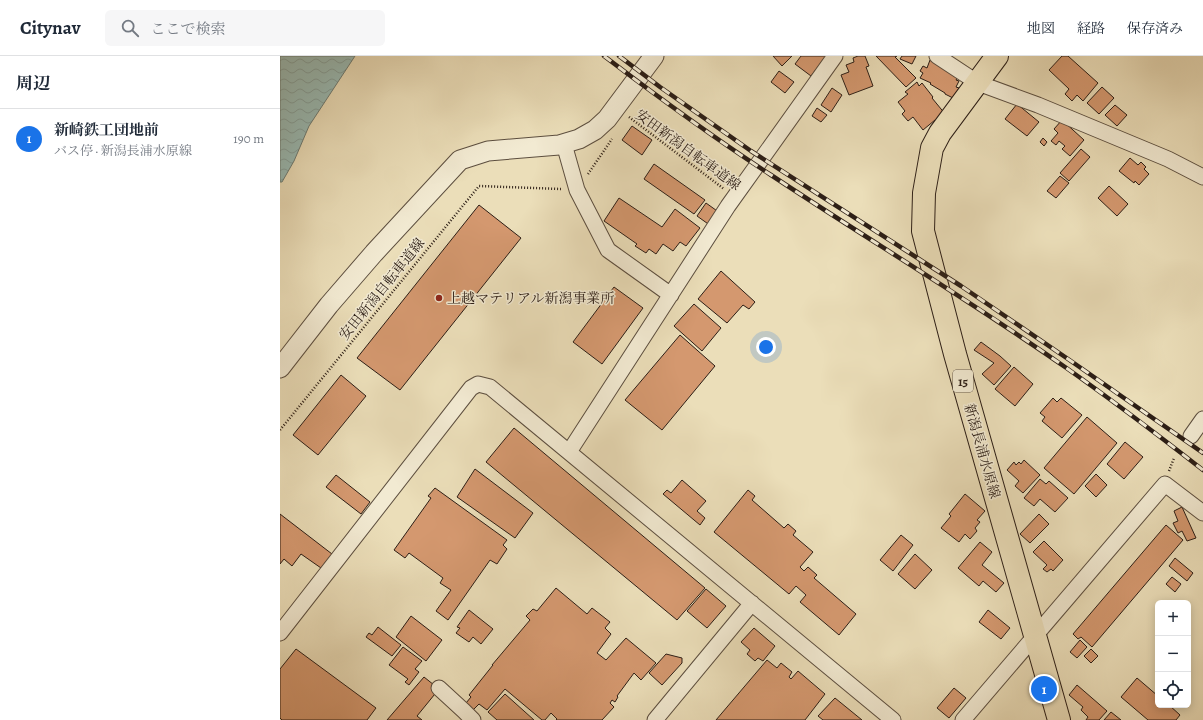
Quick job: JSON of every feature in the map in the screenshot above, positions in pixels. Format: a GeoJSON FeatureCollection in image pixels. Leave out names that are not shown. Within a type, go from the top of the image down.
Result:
{"type":"FeatureCollection","features":[{"type":"Feature","properties":{"kind":"main road","name":"新潟長浦水原線"},"geometry":{"type":"LineString","coordinates":[[997,56],[940,133],[932,148],[924,193],[923,231],[957,361],[1034,637],[1059,720]]}},
{"type":"Feature","properties":{"kind":"street"},"geometry":{"type":"LineString","coordinates":[[280,368],[329,305],[369,258],[460,160],[488,151],[559,145],[579,139],[607,120],[654,56]]}},
{"type":"Feature","properties":{"kind":"street"},"geometry":{"type":"LineString","coordinates":[[568,452],[728,206],[835,56]]}},
{"type":"Feature","properties":{"kind":"street"},"geometry":{"type":"LineString","coordinates":[[937,56],[978,83],[1038,105],[1168,159],[1203,177]]}},
{"type":"Feature","properties":{"kind":"street"},"geometry":{"type":"LineString","coordinates":[[564,144],[577,190],[608,250],[671,295]]}},
{"type":"Feature","properties":{"kind":"street"},"geometry":{"type":"LineString","coordinates":[[280,633],[471,388],[478,384],[490,387],[893,720]]}},
{"type":"Feature","properties":{"kind":"street"},"geometry":{"type":"LineString","coordinates":[[1191,436],[1203,419]]}},
{"type":"Feature","properties":{"kind":"street"},"geometry":{"type":"LineString","coordinates":[[963,720],[1165,484],[1203,513]]}},
{"type":"Feature","properties":{"kind":"street"},"geometry":{"type":"LineString","coordinates":[[655,720],[752,603]]}},
{"type":"Feature","properties":{"kind":"street"},"geometry":{"type":"LineString","coordinates":[[439,688],[472,720]]}},
{"type":"Feature","properties":{"kind":"path","name":"安田新潟自転車道線"},"geometry":{"type":"LineString","coordinates":[[624,122],[628,116],[729,192]]}},
{"type":"Feature","properties":{"kind":"path"},"geometry":{"type":"LineString","coordinates":[[577,190],[615,134]]}},
{"type":"Feature","properties":{"kind":"path","name":"安田新潟自転車道線"},"geometry":{"type":"LineString","coordinates":[[280,430],[479,186],[577,190]]}},
{"type":"Feature","properties":{"kind":"water"},"geometry":{"type":"Polygon","coordinates":[[[280,56],[355,56],[309,126],[294,161],[282,182],[280,182],[280,56]]]}},
{"type":"Feature","properties":{"kind":"building"},"geometry":{"type":"Polygon","coordinates":[[[773,56],[792,56],[782,66],[773,56]]]}},
{"type":"Feature","properties":{"kind":"building"},"geometry":{"type":"Polygon","coordinates":[[[801,56],[826,56],[811,76],[795,64],[801,56]]]}},
{"type":"Feature","properties":{"kind":"building"},"geometry":{"type":"Polygon","coordinates":[[[865,56],[869,66],[866,67],[873,86],[849,95],[841,75],[849,72],[846,65],[854,62],[853,58],[865,56]]]}},
{"type":"Feature","properties":{"kind":"building"},"geometry":{"type":"Polygon","coordinates":[[[876,56],[897,56],[895,57],[916,78],[906,87],[876,56]]]}},
{"type":"Feature","properties":{"kind":"building"},"geometry":{"type":"Polygon","coordinates":[[[902,56],[916,56],[912,64],[900,59],[902,56]]]}},
{"type":"Feature","properties":{"kind":"building"},"geometry":{"type":"Polygon","coordinates":[[[1062,56],[1068,56],[1098,83],[1083,101],[1077,95],[1072,101],[1065,94],[1069,89],[1049,70],[1062,56]]]}},
{"type":"Feature","properties":{"kind":"building"},"geometry":{"type":"Polygon","coordinates":[[[930,60],[959,75],[956,80],[959,81],[956,87],[959,88],[953,98],[930,84],[931,83],[920,78],[923,73],[920,71],[923,66],[927,68],[930,60]]]}},
{"type":"Feature","properties":{"kind":"building"},"geometry":{"type":"Polygon","coordinates":[[[779,71],[794,82],[785,93],[771,82],[779,71]]]}},
{"type":"Feature","properties":{"kind":"building"},"geometry":{"type":"Polygon","coordinates":[[[917,82],[919,86],[922,83],[946,115],[937,123],[935,120],[923,130],[913,117],[908,121],[902,114],[905,111],[898,102],[908,94],[905,92],[917,82]]]}},
{"type":"Feature","properties":{"kind":"building"},"geometry":{"type":"Polygon","coordinates":[[[1102,87],[1114,98],[1099,114],[1087,103],[1102,87]]]}},
{"type":"Feature","properties":{"kind":"building"},"geometry":{"type":"Polygon","coordinates":[[[832,88],[842,95],[831,112],[821,105],[832,88]]]}},
{"type":"Feature","properties":{"kind":"building"},"geometry":{"type":"Polygon","coordinates":[[[1017,104],[1039,122],[1027,136],[1005,119],[1017,104]]]}},
{"type":"Feature","properties":{"kind":"building"},"geometry":{"type":"Polygon","coordinates":[[[1115,105],[1127,115],[1117,126],[1105,115],[1115,105]]]}},
{"type":"Feature","properties":{"kind":"building"},"geometry":{"type":"Polygon","coordinates":[[[817,108],[827,115],[821,122],[812,116],[817,108]]]}},
{"type":"Feature","properties":{"kind":"building"},"geometry":{"type":"Polygon","coordinates":[[[1062,120],[1084,140],[1070,156],[1062,149],[1065,146],[1059,141],[1056,145],[1051,141],[1058,133],[1054,129],[1062,120]]]}},
{"type":"Feature","properties":{"kind":"building"},"geometry":{"type":"Polygon","coordinates":[[[632,126],[652,140],[642,155],[622,140],[632,126]]]}},
{"type":"Feature","properties":{"kind":"building"},"geometry":{"type":"Polygon","coordinates":[[[1043,138],[1047,142],[1044,146],[1040,142],[1043,138]]]}},
{"type":"Feature","properties":{"kind":"building"},"geometry":{"type":"Polygon","coordinates":[[[1081,149],[1090,157],[1069,181],[1060,173],[1081,149]]]}},
{"type":"Feature","properties":{"kind":"building"},"geometry":{"type":"Polygon","coordinates":[[[1130,158],[1138,165],[1141,162],[1146,167],[1144,169],[1149,174],[1139,185],[1135,181],[1134,183],[1119,171],[1130,158]]]}},
{"type":"Feature","properties":{"kind":"building"},"geometry":{"type":"Polygon","coordinates":[[[654,164],[705,200],[694,214],[644,179],[654,164]]]}},
{"type":"Feature","properties":{"kind":"building"},"geometry":{"type":"Polygon","coordinates":[[[1060,176],[1069,183],[1056,198],[1047,191],[1060,176]]]}},
{"type":"Feature","properties":{"kind":"building"},"geometry":{"type":"Polygon","coordinates":[[[1109,186],[1128,204],[1117,216],[1098,198],[1109,186]]]}},
{"type":"Feature","properties":{"kind":"building"},"geometry":{"type":"Polygon","coordinates":[[[619,198],[662,227],[675,209],[700,228],[686,246],[680,242],[673,251],[663,244],[656,254],[649,249],[646,253],[635,246],[637,244],[604,221],[619,198]]]}},
{"type":"Feature","properties":{"kind":"building"},"geometry":{"type":"Polygon","coordinates":[[[706,203],[720,213],[711,226],[697,216],[706,203]]]}},
{"type":"Feature","properties":{"kind":"building","name":"上越マテリアル新潟事業所"},"geometry":{"type":"Polygon","coordinates":[[[479,205],[521,238],[400,390],[357,358],[479,205]]]}},
{"type":"Feature","properties":{"kind":"building"},"geometry":{"type":"Polygon","coordinates":[[[721,271],[755,302],[749,309],[743,305],[727,323],[698,299],[721,271]]]}},
{"type":"Feature","properties":{"kind":"building"},"geometry":{"type":"Polygon","coordinates":[[[614,287],[643,308],[602,364],[573,342],[614,287]]]}},
{"type":"Feature","properties":{"kind":"building"},"geometry":{"type":"Polygon","coordinates":[[[694,304],[721,328],[702,351],[674,326],[694,304]]]}},
{"type":"Feature","properties":{"kind":"building"},"geometry":{"type":"Polygon","coordinates":[[[680,335],[715,366],[662,430],[625,400],[680,335]]]}},
{"type":"Feature","properties":{"kind":"building"},"geometry":{"type":"Polygon","coordinates":[[[981,342],[1011,366],[994,385],[982,374],[994,363],[974,350],[981,342]]]}},
{"type":"Feature","properties":{"kind":"building"},"geometry":{"type":"Polygon","coordinates":[[[1014,367],[1033,384],[1015,406],[995,389],[1014,367]]]}},
{"type":"Feature","properties":{"kind":"building"},"geometry":{"type":"Polygon","coordinates":[[[341,375],[366,396],[318,455],[293,435],[341,375]]]}},
{"type":"Feature","properties":{"kind":"building"},"geometry":{"type":"Polygon","coordinates":[[[1053,398],[1057,402],[1061,398],[1082,415],[1062,438],[1042,421],[1045,417],[1040,413],[1053,398]]]}},
{"type":"Feature","properties":{"kind":"building"},"geometry":{"type":"Polygon","coordinates":[[[1087,417],[1117,443],[1074,494],[1044,468],[1087,417]]]}},
{"type":"Feature","properties":{"kind":"building"},"geometry":{"type":"Polygon","coordinates":[[[514,428],[705,588],[677,620],[486,462],[514,428]]]}},
{"type":"Feature","properties":{"kind":"building"},"geometry":{"type":"Polygon","coordinates":[[[1125,442],[1143,457],[1124,479],[1107,464],[1125,442]]]}},
{"type":"Feature","properties":{"kind":"building"},"geometry":{"type":"Polygon","coordinates":[[[1024,460],[1040,475],[1023,493],[1015,486],[1019,481],[1007,470],[1014,462],[1016,465],[1019,462],[1021,464],[1024,460]]]}},
{"type":"Feature","properties":{"kind":"building"},"geometry":{"type":"Polygon","coordinates":[[[475,469],[533,513],[515,538],[457,497],[475,469]]]}},
{"type":"Feature","properties":{"kind":"building"},"geometry":{"type":"Polygon","coordinates":[[[1096,474],[1107,485],[1096,497],[1085,486],[1096,474]]]}},
{"type":"Feature","properties":{"kind":"building"},"geometry":{"type":"Polygon","coordinates":[[[336,475],[370,502],[361,514],[326,487],[336,475]]]}},
{"type":"Feature","properties":{"kind":"building"},"geometry":{"type":"Polygon","coordinates":[[[1040,479],[1046,484],[1049,481],[1068,498],[1055,512],[1040,499],[1034,506],[1024,498],[1040,479]]]}},
{"type":"Feature","properties":{"kind":"building"},"geometry":{"type":"Polygon","coordinates":[[[682,480],[706,501],[697,511],[705,518],[700,525],[663,494],[667,490],[671,493],[682,480]]]}},
{"type":"Feature","properties":{"kind":"building"},"geometry":{"type":"Polygon","coordinates":[[[435,488],[507,540],[503,545],[507,549],[497,564],[490,560],[448,620],[436,611],[451,590],[440,583],[443,578],[409,553],[405,558],[394,550],[431,498],[428,496],[435,488]]]}},
{"type":"Feature","properties":{"kind":"building"},"geometry":{"type":"Polygon","coordinates":[[[748,490],[755,496],[752,500],[784,528],[788,524],[796,531],[793,535],[813,552],[800,567],[804,571],[808,567],[817,575],[814,578],[856,614],[839,635],[800,602],[806,595],[796,586],[789,594],[714,532],[748,490]]]}},
{"type":"Feature","properties":{"kind":"building"},"geometry":{"type":"Polygon","coordinates":[[[965,494],[985,511],[977,520],[980,522],[975,528],[977,531],[970,539],[965,534],[959,542],[941,528],[951,516],[949,514],[965,494]]]}},
{"type":"Feature","properties":{"kind":"building"},"geometry":{"type":"Polygon","coordinates":[[[1182,507],[1196,538],[1187,541],[1182,531],[1178,533],[1173,523],[1178,521],[1174,511],[1182,507]]]}},
{"type":"Feature","properties":{"kind":"building"},"geometry":{"type":"Polygon","coordinates":[[[280,514],[332,554],[321,568],[301,554],[292,566],[284,559],[280,564],[280,514]]]}},
{"type":"Feature","properties":{"kind":"building"},"geometry":{"type":"Polygon","coordinates":[[[1039,514],[1049,524],[1030,543],[1020,534],[1039,514]]]}},
{"type":"Feature","properties":{"kind":"building"},"geometry":{"type":"Polygon","coordinates":[[[1166,525],[1183,540],[1092,647],[1081,637],[1078,639],[1073,634],[1166,525]]]}},
{"type":"Feature","properties":{"kind":"building"},"geometry":{"type":"Polygon","coordinates":[[[901,535],[913,545],[893,571],[880,560],[901,535]]]}},
{"type":"Feature","properties":{"kind":"building"},"geometry":{"type":"Polygon","coordinates":[[[1044,541],[1063,560],[1053,571],[1051,569],[1047,572],[1043,569],[1047,565],[1033,552],[1044,541]]]}},
{"type":"Feature","properties":{"kind":"building"},"geometry":{"type":"Polygon","coordinates":[[[980,542],[992,552],[982,565],[1004,583],[996,592],[983,581],[979,586],[958,568],[980,542]]]}},
{"type":"Feature","properties":{"kind":"building"},"geometry":{"type":"Polygon","coordinates":[[[915,554],[932,570],[915,589],[898,574],[915,554]]]}},
{"type":"Feature","properties":{"kind":"building"},"geometry":{"type":"Polygon","coordinates":[[[1175,558],[1193,573],[1187,581],[1169,566],[1175,558]]]}},
{"type":"Feature","properties":{"kind":"building"},"geometry":{"type":"Polygon","coordinates":[[[1172,577],[1181,584],[1175,592],[1166,584],[1172,577]]]}},
{"type":"Feature","properties":{"kind":"building"},"geometry":{"type":"Polygon","coordinates":[[[556,588],[587,614],[592,608],[610,622],[605,628],[611,634],[597,653],[606,660],[626,638],[656,663],[641,680],[634,673],[617,696],[618,697],[615,702],[612,700],[610,703],[614,707],[602,720],[556,720],[557,719],[551,713],[545,720],[542,720],[505,689],[487,710],[479,704],[473,710],[466,703],[471,697],[469,695],[530,620],[526,616],[533,609],[537,611],[556,588]]]}},
{"type":"Feature","properties":{"kind":"building"},"geometry":{"type":"Polygon","coordinates":[[[706,589],[726,606],[707,628],[687,611],[706,589]]]}},
{"type":"Feature","properties":{"kind":"building"},"geometry":{"type":"Polygon","coordinates":[[[469,610],[493,629],[481,644],[473,637],[469,642],[456,633],[460,628],[457,627],[469,610]]]}},
{"type":"Feature","properties":{"kind":"building"},"geometry":{"type":"Polygon","coordinates":[[[988,610],[1010,628],[1001,639],[979,622],[988,610]]]}},
{"type":"Feature","properties":{"kind":"building"},"geometry":{"type":"Polygon","coordinates":[[[411,616],[442,640],[426,661],[396,637],[411,616]]]}},
{"type":"Feature","properties":{"kind":"building"},"geometry":{"type":"Polygon","coordinates":[[[378,627],[401,645],[392,656],[366,637],[369,633],[372,635],[378,627]]]}},
{"type":"Feature","properties":{"kind":"building"},"geometry":{"type":"Polygon","coordinates":[[[754,628],[775,646],[763,661],[758,658],[755,661],[747,654],[750,650],[741,642],[754,628]]]}},
{"type":"Feature","properties":{"kind":"building"},"geometry":{"type":"Polygon","coordinates":[[[1080,640],[1087,647],[1077,658],[1070,652],[1080,640]]]}},
{"type":"Feature","properties":{"kind":"building"},"geometry":{"type":"Polygon","coordinates":[[[403,647],[422,661],[415,669],[419,672],[409,685],[405,682],[408,679],[389,665],[403,647]]]}},
{"type":"Feature","properties":{"kind":"building"},"geometry":{"type":"Polygon","coordinates":[[[296,649],[376,708],[367,720],[282,720],[280,718],[280,669],[296,649]]]}},
{"type":"Feature","properties":{"kind":"building"},"geometry":{"type":"Polygon","coordinates":[[[1091,649],[1098,656],[1091,663],[1084,656],[1091,649]]]}},
{"type":"Feature","properties":{"kind":"building"},"geometry":{"type":"Polygon","coordinates":[[[666,654],[682,658],[682,663],[662,685],[649,673],[666,654]]]}},
{"type":"Feature","properties":{"kind":"building"},"geometry":{"type":"Polygon","coordinates":[[[767,660],[777,668],[781,663],[792,672],[789,677],[791,679],[798,671],[825,694],[805,720],[716,720],[767,660]]]}},
{"type":"Feature","properties":{"kind":"building"},"geometry":{"type":"Polygon","coordinates":[[[424,677],[439,689],[417,716],[422,720],[387,720],[424,677]]]}},
{"type":"Feature","properties":{"kind":"building"},"geometry":{"type":"Polygon","coordinates":[[[1137,678],[1155,693],[1155,708],[1172,708],[1180,715],[1176,720],[1148,720],[1121,697],[1137,678]]]}},
{"type":"Feature","properties":{"kind":"building"},"geometry":{"type":"Polygon","coordinates":[[[1077,685],[1107,711],[1099,720],[1086,720],[1088,717],[1081,710],[1083,707],[1069,695],[1077,685]]]}},
{"type":"Feature","properties":{"kind":"building"},"geometry":{"type":"Polygon","coordinates":[[[954,688],[966,698],[949,718],[937,708],[954,688]]]}},
{"type":"Feature","properties":{"kind":"building"},"geometry":{"type":"Polygon","coordinates":[[[505,694],[534,720],[497,720],[488,712],[505,694]]]}},
{"type":"Feature","properties":{"kind":"building"},"geometry":{"type":"Polygon","coordinates":[[[835,698],[862,720],[823,720],[818,716],[835,698]]]}},
{"type":"Feature","properties":{"kind":"building"},"geometry":{"type":"Polygon","coordinates":[[[1111,712],[1121,720],[1104,720],[1111,712]]]}},
{"type":"Feature","properties":{"kind":"railway"},"geometry":{"type":"LineString","coordinates":[[604,56],[686,117],[750,161],[1065,367],[1203,470]]}},
{"type":"Feature","properties":{"kind":"railway"},"geometry":{"type":"LineString","coordinates":[[619,56],[660,87],[751,151],[961,286],[1203,453]]}},
{"type":"Feature","properties":{"kind":"place","name":"上越マテリアル新潟事業所"},"geometry":{"type":"Point","coordinates":[439,298]}},
{"type":"Feature","properties":{"kind":"place","name":"新崎鉄工団地前"},"geometry":{"type":"Point","coordinates":[1044,689]}}]}
